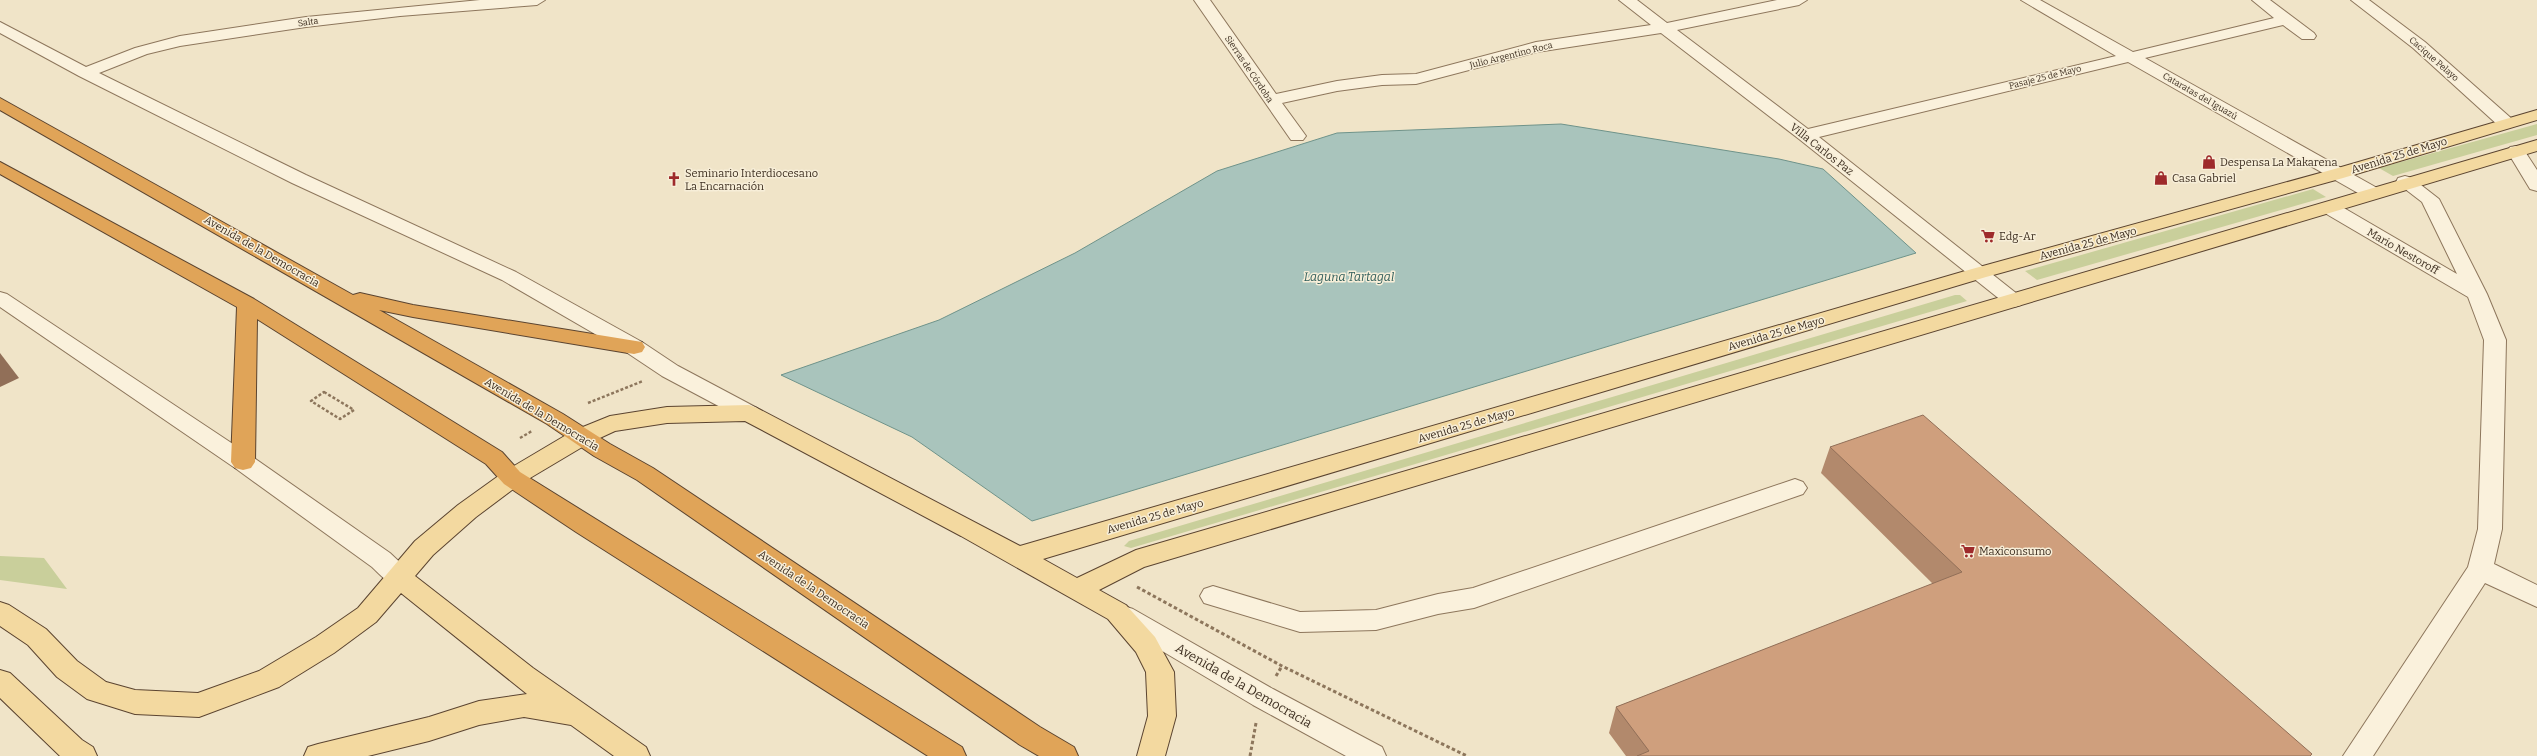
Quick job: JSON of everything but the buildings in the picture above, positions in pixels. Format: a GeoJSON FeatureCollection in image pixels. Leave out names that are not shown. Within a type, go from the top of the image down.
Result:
{"type":"FeatureCollection","features":[{"type":"Feature","properties":{"kind":"highway","name":"Avenida de la Democracia"},"geometry":{"type":"LineString","coordinates":[[0,103],[338,294],[555,419],[581,438],[645,474],[1030,736],[1064,756]]}},
{"type":"Feature","properties":{"kind":"highway"},"geometry":{"type":"LineString","coordinates":[[0,167],[247,304],[494,458],[512,478],[585,526],[952,756]]}},
{"type":"Feature","properties":{"kind":"highway"},"geometry":{"type":"LineString","coordinates":[[338,294],[413,311],[634,348]]}},
{"type":"Feature","properties":{"kind":"highway"},"geometry":{"type":"LineString","coordinates":[[243,462],[247,304]]}},
{"type":"Feature","properties":{"kind":"main road","name":"Avenida 25 de Mayo"},"geometry":{"type":"LineString","coordinates":[[1017,557],[1979,273],[2337,174],[2537,115]]}},
{"type":"Feature","properties":{"kind":"main road"},"geometry":{"type":"LineString","coordinates":[[1078,589],[1136,560],[2330,208],[2405,182],[2537,145]]}},
{"type":"Feature","properties":{"kind":"main road"},"geometry":{"type":"LineString","coordinates":[[0,612],[37,637],[67,669],[97,691],[134,702],[199,705],[269,679],[324,645],[367,615],[424,548],[466,511],[512,478],[581,438],[610,424],[667,415],[749,413],[1078,589],[1117,612],[1146,645],[1160,672],[1162,716],[1151,756]]}},
{"type":"Feature","properties":{"kind":"main road"},"geometry":{"type":"LineString","coordinates":[[399,576],[523,676],[636,756]]}},
{"type":"Feature","properties":{"kind":"main road"},"geometry":{"type":"LineString","coordinates":[[0,681],[78,752]]}},
{"type":"Feature","properties":{"kind":"main road"},"geometry":{"type":"LineString","coordinates":[[318,756],[429,729],[479,713],[524,705],[578,716]]}},
{"type":"Feature","properties":{"kind":"street","name":"Salta"},"geometry":{"type":"LineString","coordinates":[[85,73],[141,51],[180,41],[306,22],[392,12],[537,0]]}},
{"type":"Feature","properties":{"kind":"street","name":"Sierras de Córdoba"},"geometry":{"type":"LineString","coordinates":[[1202,0],[1270,100],[1297,136]]}},
{"type":"Feature","properties":{"kind":"street","name":"Villa Carlos Paz"},"geometry":{"type":"LineString","coordinates":[[1626,0],[1805,135],[2014,301]]}},
{"type":"Feature","properties":{"kind":"street","name":"Julio Argentino Roca"},"geometry":{"type":"LineString","coordinates":[[1270,100],[1337,86],[1382,80],[1416,79],[1536,47],[1664,28],[1799,0]]}},
{"type":"Feature","properties":{"kind":"street","name":"Cataratas del Iguazú"},"geometry":{"type":"LineString","coordinates":[[2029,0],[2372,193]]}},
{"type":"Feature","properties":{"kind":"street"},"geometry":{"type":"LineString","coordinates":[[2260,0],[2308,36]]}},
{"type":"Feature","properties":{"kind":"street","name":"Cacique Pelayo"},"geometry":{"type":"LineString","coordinates":[[2359,0],[2419,45],[2506,123]]}},
{"type":"Feature","properties":{"kind":"street","name":"Pasaje 25 de Mayo"},"geometry":{"type":"LineString","coordinates":[[1805,135],[2285,20]]}},
{"type":"Feature","properties":{"kind":"street"},"geometry":{"type":"LineString","coordinates":[[0,27],[85,73],[299,179],[509,276],[634,348],[670,371],[749,413]]}},
{"type":"Feature","properties":{"kind":"street"},"geometry":{"type":"LineString","coordinates":[[2516,151],[2537,185]]}},
{"type":"Feature","properties":{"kind":"street"},"geometry":{"type":"LineString","coordinates":[[2357,756],[2480,569],[2490,529],[2495,340],[2477,294],[2430,198],[2405,182]]}},
{"type":"Feature","properties":{"kind":"street","name":"Mario Nestoroff"},"geometry":{"type":"LineString","coordinates":[[2330,208],[2477,294]]}},
{"type":"Feature","properties":{"kind":"street"},"geometry":{"type":"LineString","coordinates":[[0,298],[243,462],[381,560],[399,576]]}},
{"type":"Feature","properties":{"kind":"street"},"geometry":{"type":"LineString","coordinates":[[1213,596],[1300,622],[1376,620],[1438,604],[1474,598],[1795,488]]}},
{"type":"Feature","properties":{"kind":"street"},"geometry":{"type":"LineString","coordinates":[[2480,569],[2537,597]]}},
{"type":"Feature","properties":{"kind":"street","name":"Avenida de la Democracia"},"geometry":{"type":"LineString","coordinates":[[1117,612],[1264,697],[1372,756]]}},
{"type":"Feature","properties":{"kind":"path"},"geometry":{"type":"LineString","coordinates":[[588,402],[670,371]]}},
{"type":"Feature","properties":{"kind":"path"},"geometry":{"type":"LineString","coordinates":[[324,392],[341,402],[354,410],[340,419],[311,401],[324,392]]}},
{"type":"Feature","properties":{"kind":"path"},"geometry":{"type":"LineString","coordinates":[[1130,583],[1282,666],[1467,756]]}},
{"type":"Feature","properties":{"kind":"path"},"geometry":{"type":"LineString","coordinates":[[1250,756],[1257,719]]}},
{"type":"Feature","properties":{"kind":"green space"},"geometry":{"type":"Polygon","coordinates":[[[2537,124],[2537,135],[2393,176],[2379,168],[2537,124]]]}},
{"type":"Feature","properties":{"kind":"green space"},"geometry":{"type":"Polygon","coordinates":[[[2313,189],[2326,197],[2037,280],[2025,271],[2313,189]]]}},
{"type":"Feature","properties":{"kind":"green space"},"geometry":{"type":"Polygon","coordinates":[[[1955,295],[1960,295],[1967,301],[1131,548],[1124,546],[1129,541],[1955,295]]]}},
{"type":"Feature","properties":{"kind":"green space"},"geometry":{"type":"Polygon","coordinates":[[[0,556],[44,558],[67,589],[0,580],[0,556]]]}},
{"type":"Feature","properties":{"kind":"water","name":"Laguna Tartagal"},"geometry":{"type":"Polygon","coordinates":[[[1561,124],[1779,159],[1823,169],[1916,253],[1032,521],[912,437],[781,375],[939,320],[1075,253],[1217,171],[1337,133],[1561,124]]]}},
{"type":"Feature","properties":{"kind":"place","name":"Despensa La Makarena"},"geometry":{"type":"Point","coordinates":[2209,162]}},
{"type":"Feature","properties":{"kind":"place","name":"Casa Gabriel"},"geometry":{"type":"Point","coordinates":[2161,178]}},
{"type":"Feature","properties":{"kind":"place","name":"Seminario Interdiocesano La Encarnación"},"geometry":{"type":"Point","coordinates":[674,179]}},
{"type":"Feature","properties":{"kind":"place","name":"Edg-Ar"},"geometry":{"type":"Point","coordinates":[1988,236]}},
{"type":"Feature","properties":{"kind":"place","name":"Maxiconsumo"},"geometry":{"type":"Point","coordinates":[1968,551]}}]}
